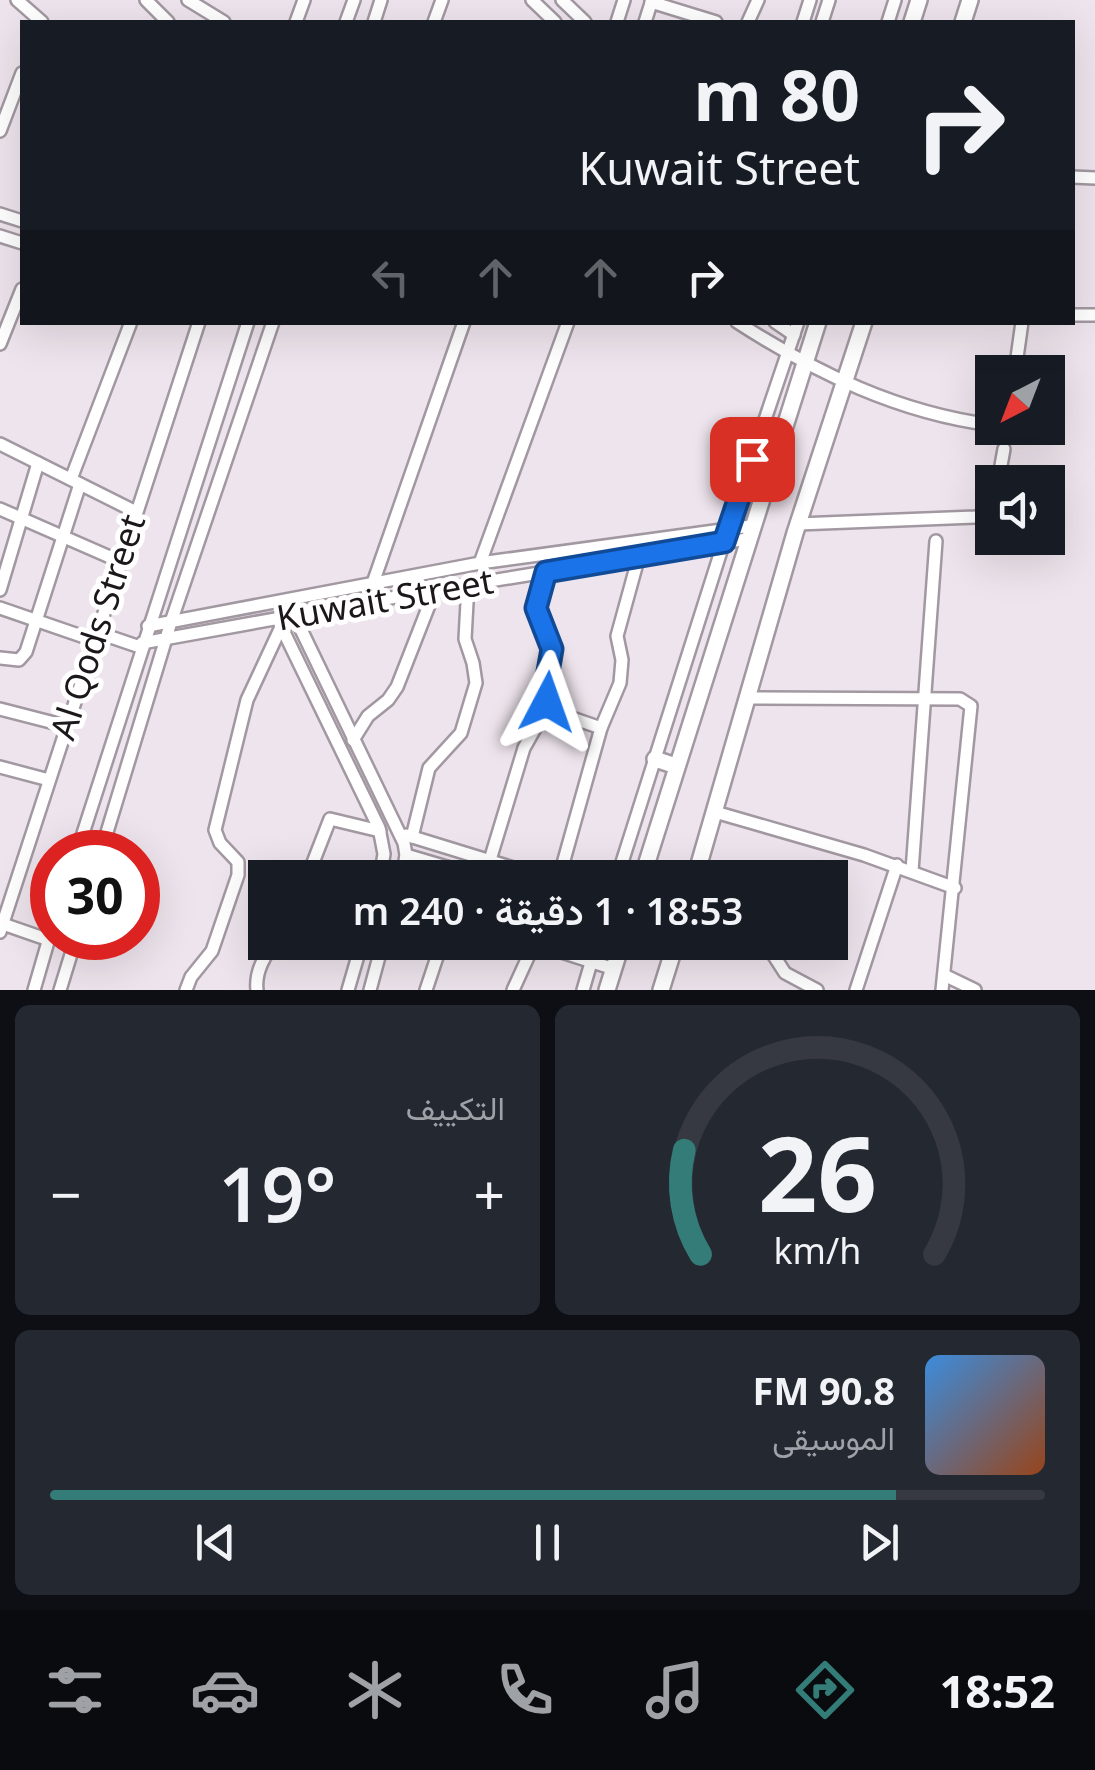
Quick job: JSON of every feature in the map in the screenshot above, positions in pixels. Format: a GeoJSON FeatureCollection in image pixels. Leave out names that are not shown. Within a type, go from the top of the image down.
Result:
{"type":"FeatureCollection","features":[{"type":"Feature","properties":{"kind":"main road"},"geometry":{"type":"LineString","coordinates":[[647,860],[817,325]]}},
{"type":"Feature","properties":{"kind":"main road"},"geometry":{"type":"LineString","coordinates":[[700,860],[798,524],[863,325]]}},
{"type":"Feature","properties":{"kind":"main road"},"geometry":{"type":"LineString","coordinates":[[656,759],[676,766]]}},
{"type":"Feature","properties":{"kind":"main road"},"geometry":{"type":"LineString","coordinates":[[607,990],[617,960]]}},
{"type":"Feature","properties":{"kind":"main road"},"geometry":{"type":"LineString","coordinates":[[661,990],[670,960]]}},
{"type":"Feature","properties":{"kind":"street"},"geometry":{"type":"LineString","coordinates":[[17,0],[38,20]]}},
{"type":"Feature","properties":{"kind":"street"},"geometry":{"type":"LineString","coordinates":[[146,0],[166,20]]}},
{"type":"Feature","properties":{"kind":"street"},"geometry":{"type":"LineString","coordinates":[[188,0],[221,20]]}},
{"type":"Feature","properties":{"kind":"street"},"geometry":{"type":"LineString","coordinates":[[532,0],[553,20]]}},
{"type":"Feature","properties":{"kind":"street"},"geometry":{"type":"LineString","coordinates":[[564,1],[583,20]]}},
{"type":"Feature","properties":{"kind":"street"},"geometry":{"type":"LineString","coordinates":[[652,1],[710,20]]}},
{"type":"Feature","properties":{"kind":"street"},"geometry":{"type":"LineString","coordinates":[[0,131],[20,78]]}},
{"type":"Feature","properties":{"kind":"street"},"geometry":{"type":"LineString","coordinates":[[0,344],[20,294]]}},
{"type":"Feature","properties":{"kind":"street"},"geometry":{"type":"LineString","coordinates":[[0,658],[14,661],[23,657],[63,536],[76,482],[130,325]]}},
{"type":"Feature","properties":{"kind":"street","name":"Al Qods Street"},"geometry":{"type":"LineString","coordinates":[[1,926],[197,325]]}},
{"type":"Feature","properties":{"kind":"street","name":"Al Qods Street"},"geometry":{"type":"LineString","coordinates":[[84,830],[247,325]]}},
{"type":"Feature","properties":{"kind":"street"},"geometry":{"type":"LineString","coordinates":[[108,830],[166,639],[272,325]]}},
{"type":"Feature","properties":{"kind":"street"},"geometry":{"type":"LineString","coordinates":[[374,583],[463,325]]}},
{"type":"Feature","properties":{"kind":"street"},"geometry":{"type":"LineString","coordinates":[[480,563],[567,325]]}},
{"type":"Feature","properties":{"kind":"street"},"geometry":{"type":"LineString","coordinates":[[741,325],[788,355],[844,382],[904,405],[975,422]]}},
{"type":"Feature","properties":{"kind":"street"},"geometry":{"type":"LineString","coordinates":[[1017,355],[1022,325]]}},
{"type":"Feature","properties":{"kind":"street"},"geometry":{"type":"LineString","coordinates":[[623,860],[796,328]]}},
{"type":"Feature","properties":{"kind":"street"},"geometry":{"type":"LineString","coordinates":[[0,444],[136,512]]}},
{"type":"Feature","properties":{"kind":"street"},"geometry":{"type":"LineString","coordinates":[[1001,465],[1004,449]]}},
{"type":"Feature","properties":{"kind":"street"},"geometry":{"type":"LineString","coordinates":[[0,590],[38,463]]}},
{"type":"Feature","properties":{"kind":"street"},"geometry":{"type":"LineString","coordinates":[[0,508],[119,561]]}},
{"type":"Feature","properties":{"kind":"street"},"geometry":{"type":"LineString","coordinates":[[798,524],[975,517]]}},
{"type":"Feature","properties":{"kind":"street","name":"Kuwait Street"},"geometry":{"type":"LineString","coordinates":[[141,645],[280,624],[294,617],[639,556],[749,532]]}},
{"type":"Feature","properties":{"kind":"street","name":"Kuwait Street"},"geometry":{"type":"LineString","coordinates":[[148,626],[480,563],[726,536]]}},
{"type":"Feature","properties":{"kind":"street"},"geometry":{"type":"LineString","coordinates":[[912,871],[936,541]]}},
{"type":"Feature","properties":{"kind":"street"},"geometry":{"type":"LineString","coordinates":[[564,860],[600,728],[620,683],[622,660],[617,636],[639,556]]}},
{"type":"Feature","properties":{"kind":"street"},"geometry":{"type":"LineString","coordinates":[[294,617],[353,740],[406,835],[490,860],[524,748],[546,709],[552,649],[536,608],[546,572]]}},
{"type":"Feature","properties":{"kind":"street"},"geometry":{"type":"LineString","coordinates":[[353,740],[368,716],[397,687],[430,591],[420,574]]}},
{"type":"Feature","properties":{"kind":"street"},"geometry":{"type":"LineString","coordinates":[[405,860],[406,835],[430,768],[462,733],[476,683],[464,639],[468,584]]}},
{"type":"Feature","properties":{"kind":"street"},"geometry":{"type":"LineString","coordinates":[[0,608],[141,645]]}},
{"type":"Feature","properties":{"kind":"street"},"geometry":{"type":"LineString","coordinates":[[280,624],[374,817],[383,860]]}},
{"type":"Feature","properties":{"kind":"street"},"geometry":{"type":"LineString","coordinates":[[186,990],[191,977],[212,951],[238,875],[238,862],[220,843],[215,830],[247,700],[280,624]]}},
{"type":"Feature","properties":{"kind":"street"},"geometry":{"type":"LineString","coordinates":[[747,698],[964,700],[971,706],[942,990]]}},
{"type":"Feature","properties":{"kind":"street"},"geometry":{"type":"LineString","coordinates":[[0,708],[66,726]]}},
{"type":"Feature","properties":{"kind":"street"},"geometry":{"type":"LineString","coordinates":[[546,709],[600,728]]}},
{"type":"Feature","properties":{"kind":"street"},"geometry":{"type":"LineString","coordinates":[[0,766],[48,780]]}},
{"type":"Feature","properties":{"kind":"street"},"geometry":{"type":"LineString","coordinates":[[95,795],[117,801]]}},
{"type":"Feature","properties":{"kind":"street"},"geometry":{"type":"LineString","coordinates":[[374,817],[388,808]]}},
{"type":"Feature","properties":{"kind":"street"},"geometry":{"type":"LineString","coordinates":[[715,812],[897,865],[955,888]]}},
{"type":"Feature","properties":{"kind":"street"},"geometry":{"type":"LineString","coordinates":[[314,860],[330,819],[380,832]]}},
{"type":"Feature","properties":{"kind":"street"},"geometry":{"type":"LineString","coordinates":[[406,855],[420,860]]}},
{"type":"Feature","properties":{"kind":"street"},"geometry":{"type":"LineString","coordinates":[[856,990],[897,865]]}},
{"type":"Feature","properties":{"kind":"street"},"geometry":{"type":"LineString","coordinates":[[1,926],[30,931]]}},
{"type":"Feature","properties":{"kind":"street"},"geometry":{"type":"LineString","coordinates":[[34,990],[43,960]]}},
{"type":"Feature","properties":{"kind":"street"},"geometry":{"type":"LineString","coordinates":[[60,990],[69,960]]}},
{"type":"Feature","properties":{"kind":"street"},"geometry":{"type":"LineString","coordinates":[[257,990],[264,960]]}},
{"type":"Feature","properties":{"kind":"street"},"geometry":{"type":"LineString","coordinates":[[348,990],[357,960]]}},
{"type":"Feature","properties":{"kind":"street"},"geometry":{"type":"LineString","coordinates":[[370,990],[379,960]]}},
{"type":"Feature","properties":{"kind":"street"},"geometry":{"type":"LineString","coordinates":[[426,990],[436,960]]}},
{"type":"Feature","properties":{"kind":"street"},"geometry":{"type":"LineString","coordinates":[[513,990],[525,960]]}},
{"type":"Feature","properties":{"kind":"street"},"geometry":{"type":"LineString","coordinates":[[586,960],[614,969]]}},
{"type":"Feature","properties":{"kind":"street"},"geometry":{"type":"LineString","coordinates":[[776,960],[785,974],[817,990]]}},
{"type":"Feature","properties":{"kind":"street"},"geometry":{"type":"LineString","coordinates":[[583,990],[592,962]]}},
{"type":"Feature","properties":{"kind":"street"},"geometry":{"type":"LineString","coordinates":[[944,975],[974,990]]}},
{"type":"Feature","properties":{"kind":"route"},"geometry":{"type":"LineString","coordinates":[[547,702],[552,649],[536,608],[546,572],[724,542],[752,459]]}}]}
